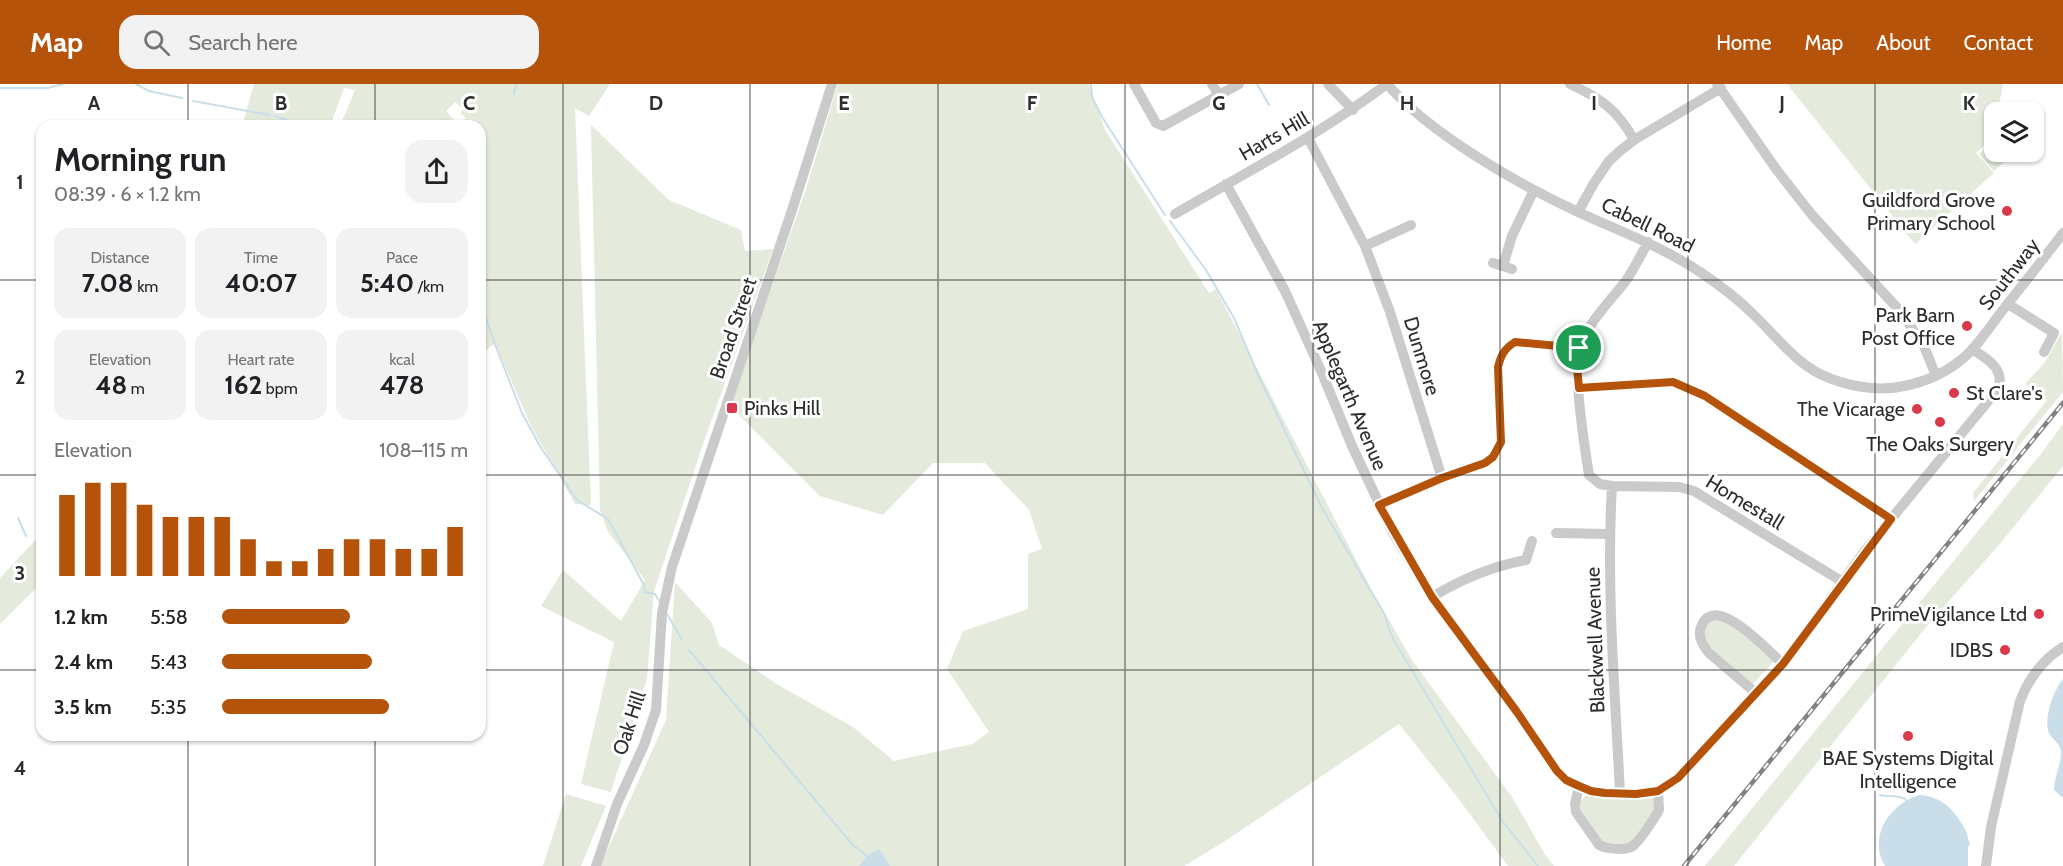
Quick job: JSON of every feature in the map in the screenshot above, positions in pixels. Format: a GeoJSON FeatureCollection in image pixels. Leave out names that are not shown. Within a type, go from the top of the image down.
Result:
{"type":"FeatureCollection","features":[{"type":"Feature","properties":{"kind":"street","name":"Broad Street"},"geometry":{"type":"LineString","coordinates":[[668,584],[720,420],[794,207],[832,84]]}},
{"type":"Feature","properties":{"kind":"street"},"geometry":{"type":"LineString","coordinates":[[1212,84],[1219,95]]}},
{"type":"Feature","properties":{"kind":"street"},"geometry":{"type":"LineString","coordinates":[[1136,85],[1152,117],[1159,125],[1169,124],[1239,84]]}},
{"type":"Feature","properties":{"kind":"street"},"geometry":{"type":"LineString","coordinates":[[1328,84],[1353,110]]}},
{"type":"Feature","properties":{"kind":"street","name":"Harts Hill"},"geometry":{"type":"LineString","coordinates":[[1175,214],[1308,138],[1353,110],[1387,84]]}},
{"type":"Feature","properties":{"kind":"street","name":"Cabell Road"},"geometry":{"type":"LineString","coordinates":[[1387,84],[1407,105],[1431,124],[1534,190],[1648,242],[1686,263],[1753,313],[1794,355],[1814,370],[1845,383],[1870,388],[1892,388]]}},
{"type":"Feature","properties":{"kind":"street"},"geometry":{"type":"LineString","coordinates":[[1570,84],[1607,105],[1624,121],[1634,140]]}},
{"type":"Feature","properties":{"kind":"street"},"geometry":{"type":"LineString","coordinates":[[1578,212],[1609,161],[1634,140],[1719,86],[1776,169],[1812,215],[1900,311],[1924,346],[1936,376]]}},
{"type":"Feature","properties":{"kind":"street","name":"Dunmore"},"geometry":{"type":"LineString","coordinates":[[1308,138],[1365,246],[1390,312],[1442,478]]}},
{"type":"Feature","properties":{"kind":"street","name":"Applegarth Avenue"},"geometry":{"type":"LineString","coordinates":[[1226,184],[1285,291],[1379,505],[1432,597],[1517,712],[1557,771],[1566,780],[1591,791],[1636,794],[1658,791]]}},
{"type":"Feature","properties":{"kind":"street"},"geometry":{"type":"LineString","coordinates":[[1503,266],[1512,236],[1534,190]]}},
{"type":"Feature","properties":{"kind":"street"},"geometry":{"type":"LineString","coordinates":[[1365,246],[1412,223]]}},
{"type":"Feature","properties":{"kind":"street","name":"Southway"},"geometry":{"type":"LineString","coordinates":[[1892,388],[1936,376],[1963,359],[2063,233]]}},
{"type":"Feature","properties":{"kind":"street"},"geometry":{"type":"LineString","coordinates":[[1612,486],[1600,484],[1589,475],[1577,367],[1579,348],[1588,329],[1626,280],[1648,242]]}},
{"type":"Feature","properties":{"kind":"street"},"geometry":{"type":"LineString","coordinates":[[2008,304],[2054,333],[2044,352]]}},
{"type":"Feature","properties":{"kind":"street"},"geometry":{"type":"LineString","coordinates":[[1379,505],[1442,478],[1485,463],[1493,457],[1501,442],[1498,367],[1500,356],[1505,348],[1515,342],[1579,348]]}},
{"type":"Feature","properties":{"kind":"street"},"geometry":{"type":"LineString","coordinates":[[1579,786],[1575,804],[1576,812],[1599,845],[1605,848],[1626,848],[1633,845],[1659,810],[1658,791],[1678,778],[1783,664],[1891,519],[2000,385],[1998,370],[1988,359],[1972,349]]}},
{"type":"Feature","properties":{"kind":"street"},"geometry":{"type":"LineString","coordinates":[[1579,388],[1657,382],[1673,382],[1683,385],[1705,396],[1891,519]]}},
{"type":"Feature","properties":{"kind":"street","name":"Blackwell Avenue"},"geometry":{"type":"LineString","coordinates":[[1612,486],[1609,534],[1610,596],[1620,793]]}},
{"type":"Feature","properties":{"kind":"street","name":"Homestall"},"geometry":{"type":"LineString","coordinates":[[1612,486],[1679,487],[1694,491],[1843,582]]}},
{"type":"Feature","properties":{"kind":"street"},"geometry":{"type":"LineString","coordinates":[[1556,533],[1609,534]]}},
{"type":"Feature","properties":{"kind":"street"},"geometry":{"type":"LineString","coordinates":[[1432,597],[1451,585],[1500,565],[1529,565],[1532,541]]}},
{"type":"Feature","properties":{"kind":"street","name":"Oak Hill"},"geometry":{"type":"LineString","coordinates":[[596,866],[617,804],[644,745],[656,710],[663,608],[668,584]]}},
{"type":"Feature","properties":{"kind":"street"},"geometry":{"type":"LineString","coordinates":[[1756,694],[1703,646],[1700,628],[1704,621],[1718,615],[1734,620],[1783,664]]}},
{"type":"Feature","properties":{"kind":"street"},"geometry":{"type":"LineString","coordinates":[[1986,866],[1991,827],[2024,690],[2042,664],[2063,646]]}},
{"type":"Feature","properties":{"kind":"shaded area"},"geometry":{"type":"Polygon","coordinates":[[[254,84],[610,84],[589,116],[575,108],[591,505],[575,504],[531,426],[495,343],[486,350],[486,120],[464,120],[466,118],[461,113],[463,109],[455,102],[446,111],[454,120],[342,120],[355,90],[344,88],[332,120],[244,120],[254,84]]]}},
{"type":"Feature","properties":{"kind":"shaded area"},"geometry":{"type":"Polygon","coordinates":[[[838,84],[1089,84],[1105,130],[1209,293],[1216,289],[1370,587],[1412,660],[1512,797],[1554,866],[1508,866],[1399,724],[1184,866],[600,866],[666,720],[675,582],[712,623],[719,645],[780,686],[853,727],[894,761],[972,744],[989,732],[947,669],[963,631],[1028,609],[1028,554],[1042,549],[1029,510],[985,463],[933,463],[883,515],[820,496],[730,406],[806,189],[838,84]]]}},
{"type":"Feature","properties":{"kind":"shaded area"},"geometry":{"type":"Polygon","coordinates":[[[1787,84],[2003,84],[2000,102],[1984,102],[1984,145],[1976,153],[1994,173],[1915,244],[1787,84]]]}},
{"type":"Feature","properties":{"kind":"shaded area"},"geometry":{"type":"Polygon","coordinates":[[[591,125],[669,200],[741,230],[745,251],[773,249],[702,447],[654,591],[647,679],[611,792],[581,784],[614,642],[541,606],[563,570],[621,621],[645,580],[608,532],[600,510],[591,125]]]}},
{"type":"Feature","properties":{"kind":"shaded area"},"geometry":{"type":"Polygon","coordinates":[[[1984,149],[1984,160],[1979,154],[1984,149]]]}},
{"type":"Feature","properties":{"kind":"shaded area"},"geometry":{"type":"Polygon","coordinates":[[[1986,162],[2004,162],[1994,171],[1986,162]]]}},
{"type":"Feature","properties":{"kind":"shaded area"},"geometry":{"type":"Polygon","coordinates":[[[2062,332],[2063,392],[1974,501],[1973,493],[2047,400],[2025,384],[2045,362],[2062,332]]]}},
{"type":"Feature","properties":{"kind":"shaded area"},"geometry":{"type":"Polygon","coordinates":[[[2063,424],[2063,466],[1999,545],[1931,621],[1734,866],[1705,866],[2040,455],[2063,424]]]}},
{"type":"Feature","properties":{"kind":"shaded area"},"geometry":{"type":"Polygon","coordinates":[[[36,539],[36,588],[0,624],[0,578],[36,539]]]}},
{"type":"Feature","properties":{"kind":"shaded area"},"geometry":{"type":"Polygon","coordinates":[[[1718,617],[1730,622],[1774,661],[1752,685],[1709,646],[1704,634],[1708,623],[1718,617]]]}},
{"type":"Feature","properties":{"kind":"shaded area"},"geometry":{"type":"Polygon","coordinates":[[[566,794],[606,806],[581,866],[543,866],[566,794]]]}},
{"type":"Feature","properties":{"kind":"shaded area"},"geometry":{"type":"Polygon","coordinates":[[[1585,796],[1651,797],[1654,799],[1654,812],[1631,842],[1626,845],[1602,842],[1581,810],[1580,802],[1585,796]]]}},
{"type":"Feature","properties":{"kind":"water"},"geometry":{"type":"Polygon","coordinates":[[[2063,679],[2063,798],[2054,790],[2061,750],[2049,733],[2047,720],[2053,697],[2063,679]]]}},
{"type":"Feature","properties":{"kind":"water"},"geometry":{"type":"Polygon","coordinates":[[[1919,795],[1942,802],[1958,818],[1966,831],[1970,844],[1968,866],[1885,866],[1879,848],[1881,830],[1896,808],[1919,795]]]}},
{"type":"Feature","properties":{"kind":"water"},"geometry":{"type":"Polygon","coordinates":[[[880,850],[890,866],[859,866],[867,856],[880,850]]]}},
{"type":"Feature","properties":{"kind":"waterway"},"geometry":{"type":"LineString","coordinates":[[0,88],[48,88],[63,84]]}},
{"type":"Feature","properties":{"kind":"waterway"},"geometry":{"type":"LineString","coordinates":[[136,84],[149,91],[182,98]]}},
{"type":"Feature","properties":{"kind":"waterway"},"geometry":{"type":"LineString","coordinates":[[514,94],[516,84]]}},
{"type":"Feature","properties":{"kind":"waterway"},"geometry":{"type":"LineString","coordinates":[[1091,84],[1092,97],[1102,117],[1165,215]]}},
{"type":"Feature","properties":{"kind":"waterway"},"geometry":{"type":"LineString","coordinates":[[1257,84],[1269,105]]}},
{"type":"Feature","properties":{"kind":"waterway"},"geometry":{"type":"LineString","coordinates":[[193,101],[270,115]]}},
{"type":"Feature","properties":{"kind":"waterway"},"geometry":{"type":"LineString","coordinates":[[275,116],[286,120]]}},
{"type":"Feature","properties":{"kind":"waterway"},"geometry":{"type":"LineString","coordinates":[[1170,221],[1206,270],[1234,318],[1259,377],[1321,506],[1385,615],[1395,642],[1503,822],[1538,866]]}},
{"type":"Feature","properties":{"kind":"waterway"},"geometry":{"type":"LineString","coordinates":[[486,318],[522,413],[541,448],[577,500],[608,519],[644,585],[645,592],[655,594],[661,604]]}},
{"type":"Feature","properties":{"kind":"waterway"},"geometry":{"type":"LineString","coordinates":[[18,518],[26,536]]}},
{"type":"Feature","properties":{"kind":"waterway"},"geometry":{"type":"LineString","coordinates":[[667,614],[682,640]]}},
{"type":"Feature","properties":{"kind":"waterway"},"geometry":{"type":"LineString","coordinates":[[689,650],[852,844],[867,856]]}},
{"type":"Feature","properties":{"kind":"waterway"},"geometry":{"type":"LineString","coordinates":[[1880,795],[1902,798],[1907,802]]}},
{"type":"Feature","properties":{"kind":"railway"},"geometry":{"type":"LineString","coordinates":[[1684,866],[2063,403]]}},
{"type":"Feature","properties":{"kind":"place","name":"Guildford Grove Primary School"},"geometry":{"type":"Point","coordinates":[2007,211]}},
{"type":"Feature","properties":{"kind":"place","name":"Park Barn Post Office"},"geometry":{"type":"Point","coordinates":[1967,326]}},
{"type":"Feature","properties":{"kind":"place","name":"St Clare's"},"geometry":{"type":"Point","coordinates":[1954,393]}},
{"type":"Feature","properties":{"kind":"place","name":"Pinks Hill"},"geometry":{"type":"Point","coordinates":[732,408]}},
{"type":"Feature","properties":{"kind":"place","name":"The Vicarage"},"geometry":{"type":"Point","coordinates":[1917,409]}},
{"type":"Feature","properties":{"kind":"place","name":"The Oaks Surgery"},"geometry":{"type":"Point","coordinates":[1940,422]}},
{"type":"Feature","properties":{"kind":"place","name":"PrimeVigilance Ltd"},"geometry":{"type":"Point","coordinates":[2039,614]}},
{"type":"Feature","properties":{"kind":"place","name":"IDBS"},"geometry":{"type":"Point","coordinates":[2005,650]}},
{"type":"Feature","properties":{"kind":"place","name":"BAE Systems Digital Intelligence"},"geometry":{"type":"Point","coordinates":[1908,736]}},
{"type":"Feature","properties":{"kind":"route"},"geometry":{"type":"LineString","coordinates":[[1515,342],[1522,342],[1579,348],[1577,367],[1579,388],[1657,382],[1673,382],[1683,385],[1705,396],[1891,519],[1864,552],[1783,664],[1678,778],[1658,791],[1636,794],[1591,791],[1566,780],[1557,771],[1517,712],[1432,597],[1379,505],[1442,478],[1485,463],[1493,457],[1501,442],[1498,367],[1500,356],[1505,348],[1515,342]]}}]}
